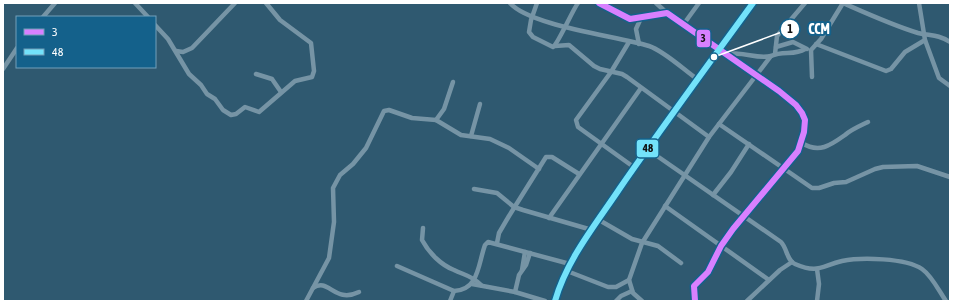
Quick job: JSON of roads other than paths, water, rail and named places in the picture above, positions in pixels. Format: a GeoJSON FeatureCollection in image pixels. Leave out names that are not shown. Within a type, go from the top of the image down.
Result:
{"type":"FeatureCollection","features":[{"type":"Feature","properties":{"kind":"main road"},"geometry":{"type":"LineString","coordinates":[[556,301],[570,264],[592,230],[674,110],[720,50],[752,3]]}},
{"type":"Feature","properties":{"kind":"street"},"geometry":{"type":"LineString","coordinates":[[44,16],[55,3]]}},
{"type":"Feature","properties":{"kind":"street"},"geometry":{"type":"LineString","coordinates":[[135,3],[147,16]]}},
{"type":"Feature","properties":{"kind":"street"},"geometry":{"type":"LineString","coordinates":[[176,51],[183,52],[192,48],[235,3]]}},
{"type":"Feature","properties":{"kind":"street"},"geometry":{"type":"LineString","coordinates":[[156,26],[168,38],[187,71],[201,85],[207,94],[215,99],[223,110],[231,115],[236,114],[245,107],[257,112],[261,111],[295,81],[313,75],[311,44],[280,20],[266,3]]}},
{"type":"Feature","properties":{"kind":"street"},"geometry":{"type":"LineString","coordinates":[[510,3],[520,12],[532,16],[564,26],[655,49],[697,79]]}},
{"type":"Feature","properties":{"kind":"street"},"geometry":{"type":"LineString","coordinates":[[537,3],[529,28],[531,35],[548,46],[569,46],[594,66],[622,74],[674,110],[709,137]]}},
{"type":"Feature","properties":{"kind":"street"},"geometry":{"type":"LineString","coordinates":[[555,46],[564,26],[578,3]]}},
{"type":"Feature","properties":{"kind":"street"},"geometry":{"type":"LineString","coordinates":[[598,3],[626,18],[641,18],[667,13]]}},
{"type":"Feature","properties":{"kind":"street"},"geometry":{"type":"LineString","coordinates":[[656,3],[683,25],[796,105],[805,120],[802,143],[793,158],[721,246],[708,272],[694,286],[695,301]]}},
{"type":"Feature","properties":{"kind":"street"},"geometry":{"type":"LineString","coordinates":[[683,25],[700,3]]}},
{"type":"Feature","properties":{"kind":"street"},"geometry":{"type":"LineString","coordinates":[[642,301],[632,291],[629,280],[642,243],[709,137],[773,55],[778,34],[806,3]]}},
{"type":"Feature","properties":{"kind":"street"},"geometry":{"type":"LineString","coordinates":[[812,77],[811,50],[843,3],[879,20],[924,34],[936,35],[950,42]]}},
{"type":"Feature","properties":{"kind":"street"},"geometry":{"type":"LineString","coordinates":[[919,3],[925,40],[939,78],[950,86]]}},
{"type":"Feature","properties":{"kind":"street"},"geometry":{"type":"LineString","coordinates":[[639,44],[636,29],[641,18]]}},
{"type":"Feature","properties":{"kind":"street"},"geometry":{"type":"LineString","coordinates":[[816,44],[886,71],[890,70],[904,52],[925,40]]}},
{"type":"Feature","properties":{"kind":"street"},"geometry":{"type":"LineString","coordinates":[[629,42],[611,72],[576,120],[578,127],[634,168]]}},
{"type":"Feature","properties":{"kind":"street"},"geometry":{"type":"LineString","coordinates":[[776,47],[793,42],[805,49],[811,50]]}},
{"type":"Feature","properties":{"kind":"street"},"geometry":{"type":"LineString","coordinates":[[726,54],[739,53],[761,58],[773,55],[797,53],[805,49]]}},
{"type":"Feature","properties":{"kind":"street"},"geometry":{"type":"LineString","coordinates":[[3,70],[16,50]]}},
{"type":"Feature","properties":{"kind":"street"},"geometry":{"type":"LineString","coordinates":[[256,74],[272,79],[278,84],[281,92]]}},
{"type":"Feature","properties":{"kind":"street"},"geometry":{"type":"LineString","coordinates":[[436,120],[444,109],[453,82]]}},
{"type":"Feature","properties":{"kind":"street"},"geometry":{"type":"LineString","coordinates":[[549,218],[641,88]]}},
{"type":"Feature","properties":{"kind":"street"},"geometry":{"type":"LineString","coordinates":[[471,136],[480,104]]}},
{"type":"Feature","properties":{"kind":"street"},"geometry":{"type":"LineString","coordinates":[[306,301],[329,258],[334,229],[333,188],[340,176],[353,164],[366,148],[384,111],[389,110],[412,118],[436,120],[461,135],[482,137],[500,143],[539,169]]}},
{"type":"Feature","properties":{"kind":"street"},"geometry":{"type":"LineString","coordinates":[[802,143],[809,147],[815,148],[832,145],[846,134],[868,122]]}},
{"type":"Feature","properties":{"kind":"street"},"geometry":{"type":"LineString","coordinates":[[719,124],[815,189],[834,183],[846,182],[874,169],[883,167],[917,166],[950,177]]}},
{"type":"Feature","properties":{"kind":"street"},"geometry":{"type":"LineString","coordinates":[[713,195],[731,172],[749,144]]}},
{"type":"Feature","properties":{"kind":"street"},"geometry":{"type":"LineString","coordinates":[[647,149],[781,242],[792,262],[817,270],[840,262],[862,258],[912,265],[924,270],[946,301]]}},
{"type":"Feature","properties":{"kind":"street"},"geometry":{"type":"LineString","coordinates":[[497,243],[499,233],[546,157],[552,156],[579,174]]}},
{"type":"Feature","properties":{"kind":"street"},"geometry":{"type":"LineString","coordinates":[[474,189],[497,193],[514,207],[592,230]]}},
{"type":"Feature","properties":{"kind":"street"},"geometry":{"type":"LineString","coordinates":[[665,206],[769,280]]}},
{"type":"Feature","properties":{"kind":"street"},"geometry":{"type":"LineString","coordinates":[[599,220],[622,234],[642,243],[654,244],[681,263]]}},
{"type":"Feature","properties":{"kind":"street"},"geometry":{"type":"LineString","coordinates":[[423,228],[422,240],[440,261],[453,270],[474,278],[481,285]]}},
{"type":"Feature","properties":{"kind":"street"},"geometry":{"type":"LineString","coordinates":[[397,266],[454,291],[463,290],[472,284],[485,245],[488,242],[497,243],[570,264]]}},
{"type":"Feature","properties":{"kind":"street"},"geometry":{"type":"LineString","coordinates":[[515,292],[522,270],[526,265],[527,252]]}},
{"type":"Feature","properties":{"kind":"street"},"geometry":{"type":"LineString","coordinates":[[747,301],[780,270],[792,262]]}},
{"type":"Feature","properties":{"kind":"street"},"geometry":{"type":"LineString","coordinates":[[817,270],[819,284],[817,301]]}},
{"type":"Feature","properties":{"kind":"street"},"geometry":{"type":"LineString","coordinates":[[567,271],[608,287],[616,287],[629,280]]}},
{"type":"Feature","properties":{"kind":"street"},"geometry":{"type":"LineString","coordinates":[[472,284],[515,292],[545,301]]}},
{"type":"Feature","properties":{"kind":"street"},"geometry":{"type":"LineString","coordinates":[[313,288],[317,285],[322,286],[334,297],[343,300],[350,298],[359,292]]}},
{"type":"Feature","properties":{"kind":"street"},"geometry":{"type":"LineString","coordinates":[[450,301],[454,291]]}},
{"type":"Feature","properties":{"kind":"street"},"geometry":{"type":"LineString","coordinates":[[616,301],[621,296],[632,291]]}},
{"type":"Feature","properties":{"kind":"place","name":"CCM"},"geometry":{"type":"Point","coordinates":[714,57]}}]}
